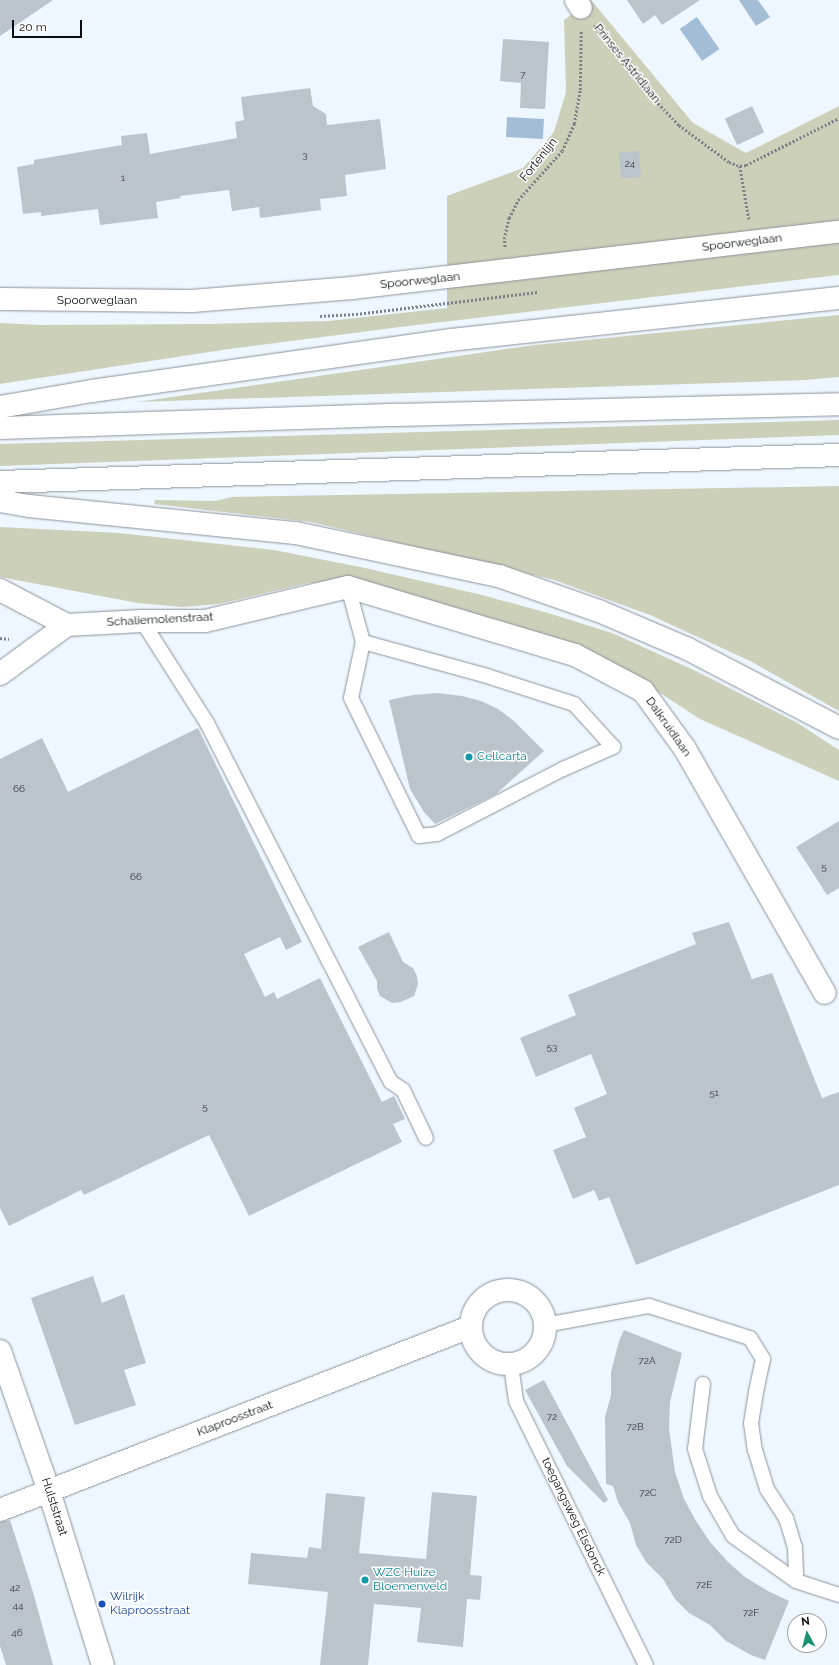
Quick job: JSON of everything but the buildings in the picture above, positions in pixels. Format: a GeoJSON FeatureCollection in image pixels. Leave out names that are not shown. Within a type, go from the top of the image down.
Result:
{"type":"FeatureCollection","features":[{"type":"Feature","properties":{"kind":"main road","name":"Spoorweglaan"},"geometry":{"type":"LineString","coordinates":[[0,299],[192,301],[352,288],[839,232]]}},
{"type":"Feature","properties":{"kind":"main road"},"geometry":{"type":"LineString","coordinates":[[0,408],[92,391],[451,340],[839,298]]}},
{"type":"Feature","properties":{"kind":"main road"},"geometry":{"type":"LineString","coordinates":[[0,428],[397,415],[839,404]]}},
{"type":"Feature","properties":{"kind":"main road"},"geometry":{"type":"LineString","coordinates":[[0,482],[839,455]]}},
{"type":"Feature","properties":{"kind":"main road"},"geometry":{"type":"LineString","coordinates":[[0,500],[29,506],[296,533],[499,576],[599,611],[688,648],[839,728]]}},
{"type":"Feature","properties":{"kind":"main road","name":"Schaliemolenstraat"},"geometry":{"type":"LineString","coordinates":[[68,625],[142,621],[205,621],[348,587]]}},
{"type":"Feature","properties":{"kind":"main road","name":"Dalkruidlaan"},"geometry":{"type":"LineString","coordinates":[[348,587],[575,655],[643,691],[684,749],[825,993]]}},
{"type":"Feature","properties":{"kind":"main road"},"geometry":{"type":"LineString","coordinates":[[0,590],[68,625],[0,674]]}},
{"type":"Feature","properties":{"kind":"main road"},"geometry":{"type":"LineString","coordinates":[[500,1290],[518,1290],[533,1299],[543,1313],[545,1325],[546,1330],[540,1347],[528,1359],[511,1365],[496,1363],[482,1355],[473,1342],[470,1328],[473,1310],[484,1297],[500,1290]]}},
{"type":"Feature","properties":{"kind":"main road","name":"Klaproosstraat"},"geometry":{"type":"LineString","coordinates":[[0,1510],[470,1328]]}},
{"type":"Feature","properties":{"kind":"main road","name":"Hulststraat"},"geometry":{"type":"LineString","coordinates":[[0,1351],[49,1491],[103,1665]]}},
{"type":"Feature","properties":{"kind":"lane"},"geometry":{"type":"LineString","coordinates":[[348,587],[362,642],[351,698],[419,836],[438,834],[563,769],[613,747],[574,704],[487,676],[362,642]]}},
{"type":"Feature","properties":{"kind":"lane"},"geometry":{"type":"LineString","coordinates":[[142,621],[207,723],[391,1082],[403,1090],[426,1138]]}},
{"type":"Feature","properties":{"kind":"lane"},"geometry":{"type":"LineString","coordinates":[[545,1325],[649,1306],[750,1338],[764,1359],[756,1392],[751,1423],[755,1450],[767,1489],[786,1518],[795,1547],[796,1581]]}},
{"type":"Feature","properties":{"kind":"lane","name":"toegangsweg Elsdonck"},"geometry":{"type":"LineString","coordinates":[[511,1365],[516,1401],[646,1665]]}},
{"type":"Feature","properties":{"kind":"lane"},"geometry":{"type":"LineString","coordinates":[[703,1384],[695,1449],[710,1496],[733,1536],[796,1581],[839,1595]]}},
{"type":"Feature","properties":{"kind":"path","name":"Prinses Astridlaan"},"geometry":{"type":"LineString","coordinates":[[579,4],[639,83],[679,125],[723,158],[740,166]]}},
{"type":"Feature","properties":{"kind":"path","name":"Fortenlijn"},"geometry":{"type":"LineString","coordinates":[[508,271],[504,239],[509,218],[518,200],[562,151],[574,124],[580,90],[579,4]]}},
{"type":"Feature","properties":{"kind":"path"},"geometry":{"type":"LineString","coordinates":[[752,242],[740,166],[746,165],[839,118]]}},
{"type":"Feature","properties":{"kind":"green space"},"geometry":{"type":"Polygon","coordinates":[[[591,0],[693,123],[746,153],[839,106],[839,275],[408,326],[229,349],[0,384],[0,323],[40,325],[208,324],[328,321],[447,308],[447,196],[523,168],[554,132],[566,92],[564,20],[591,0]]]}},
{"type":"Feature","properties":{"kind":"green space"},"geometry":{"type":"Polygon","coordinates":[[[839,315],[839,377],[806,380],[137,402],[535,345],[839,315]]]}},
{"type":"Feature","properties":{"kind":"green space"},"geometry":{"type":"Polygon","coordinates":[[[839,420],[839,435],[0,466],[0,444],[839,420]]]}},
{"type":"Feature","properties":{"kind":"green space"},"geometry":{"type":"Polygon","coordinates":[[[839,486],[839,711],[750,661],[650,615],[554,580],[311,522],[154,504],[155,500],[215,501],[232,497],[839,486]]]}},
{"type":"Feature","properties":{"kind":"green space"},"geometry":{"type":"Polygon","coordinates":[[[0,527],[119,533],[274,550],[365,568],[482,595],[548,613],[612,633],[696,671],[796,722],[839,750],[839,781],[700,719],[637,678],[335,582],[308,583],[219,604],[183,607],[138,603],[0,577],[0,527]]]}},
{"type":"Feature","properties":{"kind":"water"},"geometry":{"type":"Polygon","coordinates":[[[739,0],[758,0],[770,17],[756,26],[739,0]]]}},
{"type":"Feature","properties":{"kind":"water"},"geometry":{"type":"Polygon","coordinates":[[[697,17],[719,49],[702,61],[680,29],[697,17]]]}},
{"type":"Feature","properties":{"kind":"water"},"geometry":{"type":"Polygon","coordinates":[[[507,117],[544,119],[543,139],[506,137],[507,117]]]}},
{"type":"Feature","properties":{"kind":"place","name":"Cellcarta"},"geometry":{"type":"Point","coordinates":[469,757]}},
{"type":"Feature","properties":{"kind":"place","name":"WZC Huize Bloemenveld"},"geometry":{"type":"Point","coordinates":[365,1580]}},
{"type":"Feature","properties":{"kind":"place","name":"Wilrijk Klaproosstraat"},"geometry":{"type":"Point","coordinates":[102,1604]}}]}
